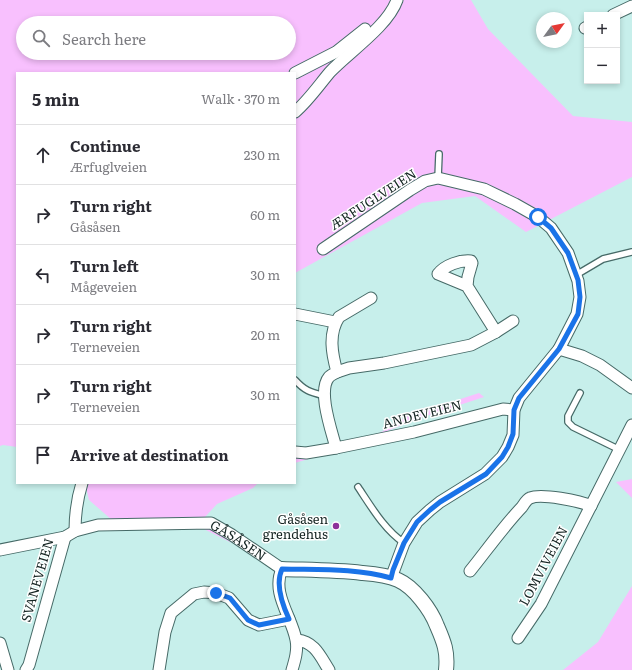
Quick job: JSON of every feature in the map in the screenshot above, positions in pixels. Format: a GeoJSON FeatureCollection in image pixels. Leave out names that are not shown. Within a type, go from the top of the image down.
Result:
{"type":"FeatureCollection","features":[{"type":"Feature","properties":{"kind":"street"},"geometry":{"type":"LineString","coordinates":[[296,72],[336,52],[356,37],[397,0]]}},
{"type":"Feature","properties":{"kind":"street"},"geometry":{"type":"LineString","coordinates":[[296,111],[331,71],[383,22],[397,0]]}},
{"type":"Feature","properties":{"kind":"street"},"geometry":{"type":"LineString","coordinates":[[619,12],[632,6]]}},
{"type":"Feature","properties":{"kind":"street","name":"ÆRFUGLVEIEN"},"geometry":{"type":"LineString","coordinates":[[323,249],[415,187],[425,181],[438,178],[484,189],[538,217],[551,228],[568,253],[576,275],[580,297],[578,314],[559,349],[519,398],[514,410],[513,434],[502,457],[486,474],[440,502],[417,522],[404,543],[391,578]]}},
{"type":"Feature","properties":{"kind":"street"},"geometry":{"type":"LineString","coordinates":[[467,286],[496,332]]}},
{"type":"Feature","properties":{"kind":"street"},"geometry":{"type":"LineString","coordinates":[[337,372],[332,355],[332,336],[335,322],[347,311],[371,298]]}},
{"type":"Feature","properties":{"kind":"street"},"geometry":{"type":"LineString","coordinates":[[296,314],[335,322]]}},
{"type":"Feature","properties":{"kind":"street"},"geometry":{"type":"LineString","coordinates":[[336,448],[328,417],[325,396],[326,384],[329,376],[349,368],[384,363],[471,345],[513,321]]}},
{"type":"Feature","properties":{"kind":"street"},"geometry":{"type":"LineString","coordinates":[[559,349],[582,356],[600,365],[632,388]]}},
{"type":"Feature","properties":{"kind":"street","name":"ANDEVEIEN"},"geometry":{"type":"LineString","coordinates":[[296,452],[306,453],[336,448],[414,432],[503,408],[514,410]]}},
{"type":"Feature","properties":{"kind":"street","name":"LOMVIVEIEN"},"geometry":{"type":"LineString","coordinates":[[518,638],[541,604],[632,425]]}},
{"type":"Feature","properties":{"kind":"street"},"geometry":{"type":"LineString","coordinates":[[75,531],[78,495],[82,484]]}},
{"type":"Feature","properties":{"kind":"street"},"geometry":{"type":"LineString","coordinates":[[470,571],[530,498],[542,496],[557,498],[584,503],[590,506]]}},
{"type":"Feature","properties":{"kind":"street","name":"GÅSÅSEN"},"geometry":{"type":"LineString","coordinates":[[65,536],[75,531],[98,525],[211,523],[232,535],[282,569]]}},
{"type":"Feature","properties":{"kind":"street","name":"SVANEVEIEN"},"geometry":{"type":"LineString","coordinates":[[0,550],[65,536],[26,670]]}},
{"type":"Feature","properties":{"kind":"street"},"geometry":{"type":"LineString","coordinates":[[292,670],[295,659],[296,640],[280,591],[279,581],[282,569],[347,571],[378,574],[398,580],[410,588],[429,610],[443,640],[448,658],[446,670]]}},
{"type":"Feature","properties":{"kind":"street"},"geometry":{"type":"LineString","coordinates":[[159,670],[165,632],[171,613],[194,594],[204,592],[216,593],[230,598],[248,620],[259,625],[289,619]]}},
{"type":"Feature","properties":{"kind":"street"},"geometry":{"type":"LineString","coordinates":[[296,640],[307,642],[313,647],[329,670]]}},
{"type":"Feature","properties":{"kind":"street"},"geometry":{"type":"LineString","coordinates":[[0,643],[8,670]]}},
{"type":"Feature","properties":{"kind":"lane"},"geometry":{"type":"LineString","coordinates":[[438,178],[439,154]]}},
{"type":"Feature","properties":{"kind":"lane"},"geometry":{"type":"LineString","coordinates":[[576,275],[602,259],[632,252]]}},
{"type":"Feature","properties":{"kind":"lane"},"geometry":{"type":"LineString","coordinates":[[296,381],[303,389],[325,396]]}},
{"type":"Feature","properties":{"kind":"lane"},"geometry":{"type":"LineString","coordinates":[[580,393],[568,416],[568,422],[573,427],[620,450]]}},
{"type":"Feature","properties":{"kind":"lane"},"geometry":{"type":"LineString","coordinates":[[358,487],[385,526],[393,535],[404,543]]}},
{"type":"Feature","properties":{"kind":"shaded area"},"geometry":{"type":"Polygon","coordinates":[[[0,0],[471,0],[488,29],[573,116],[632,122],[632,177],[526,232],[475,196],[422,203],[296,272],[296,72],[16,72],[16,447],[0,446],[0,0]]]}},
{"type":"Feature","properties":{"kind":"shaded area"},"geometry":{"type":"Polygon","coordinates":[[[479,393],[484,397],[417,419],[347,447],[296,463],[296,457],[378,434],[408,416],[479,393]]]}},
{"type":"Feature","properties":{"kind":"shaded area"},"geometry":{"type":"Polygon","coordinates":[[[632,479],[632,498],[616,482],[632,479]]]}},
{"type":"Feature","properties":{"kind":"shaded area"},"geometry":{"type":"Polygon","coordinates":[[[85,484],[257,484],[253,488],[217,504],[205,517],[232,543],[190,522],[112,520],[89,500],[85,484]]]}},
{"type":"Feature","properties":{"kind":"shaded area"},"geometry":{"type":"Polygon","coordinates":[[[632,586],[632,670],[563,670],[598,642],[632,586]]]}},
{"type":"Feature","properties":{"kind":"place","name":"Gåsåsen grendehus"},"geometry":{"type":"Point","coordinates":[336,526]}},
{"type":"Feature","properties":{"kind":"route"},"geometry":{"type":"LineString","coordinates":[[216,593],[230,598],[248,620],[259,625],[289,619],[280,591],[279,581],[282,569],[347,571],[378,574],[391,578],[404,543],[417,522],[440,502],[486,474],[502,457],[513,434],[514,410],[519,398],[559,349],[578,314],[580,297],[578,280],[568,253],[551,228],[538,217]]}}]}
